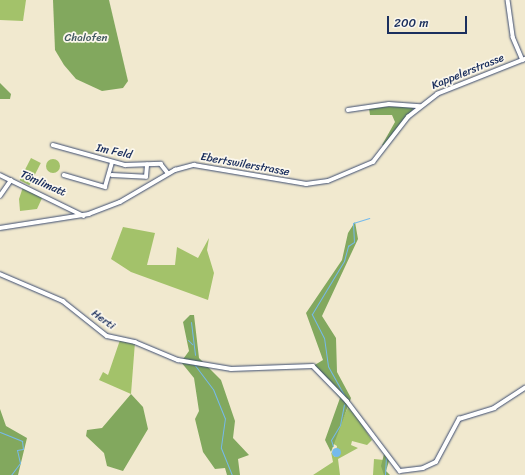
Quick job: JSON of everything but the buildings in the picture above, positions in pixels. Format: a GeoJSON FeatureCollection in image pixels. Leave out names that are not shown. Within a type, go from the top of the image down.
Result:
{"type":"FeatureCollection","features":[{"type":"Feature","properties":{"kind":"street"},"geometry":{"type":"LineString","coordinates":[[508,0],[513,37],[524,60]]}},
{"type":"Feature","properties":{"kind":"street","name":"Kappelerstrasse"},"geometry":{"type":"LineString","coordinates":[[420,106],[448,88],[524,60]]}},
{"type":"Feature","properties":{"kind":"street"},"geometry":{"type":"LineString","coordinates":[[348,110],[389,104],[420,106]]}},
{"type":"Feature","properties":{"kind":"street","name":"Ebertswilerstrasse"},"geometry":{"type":"LineString","coordinates":[[0,228],[84,216],[120,202],[168,173],[200,164],[299,184],[323,183],[373,162],[420,106]]}},
{"type":"Feature","properties":{"kind":"street","name":"Im Feld"},"geometry":{"type":"LineString","coordinates":[[53,144],[112,162],[147,165],[161,164],[168,173]]}},
{"type":"Feature","properties":{"kind":"street"},"geometry":{"type":"LineString","coordinates":[[64,175],[105,187],[112,162]]}},
{"type":"Feature","properties":{"kind":"street"},"geometry":{"type":"LineString","coordinates":[[112,175],[146,177],[147,165]]}},
{"type":"Feature","properties":{"kind":"street"},"geometry":{"type":"LineString","coordinates":[[0,175],[12,180]]}},
{"type":"Feature","properties":{"kind":"street","name":"Tömlimatt"},"geometry":{"type":"LineString","coordinates":[[0,196],[12,180],[84,216]]}},
{"type":"Feature","properties":{"kind":"street","name":"Herti"},"geometry":{"type":"LineString","coordinates":[[0,274],[63,301],[107,336],[135,342],[178,360],[195,360],[231,368],[313,366],[347,401],[400,471],[430,466],[442,454],[449,434],[459,419],[494,408],[525,388]]}},
{"type":"Feature","properties":{"kind":"green space"},"geometry":{"type":"Polygon","coordinates":[[[0,0],[26,0],[23,21],[0,20],[0,0]]]}},
{"type":"Feature","properties":{"kind":"green space","name":"Chalofen"},"geometry":{"type":"Polygon","coordinates":[[[53,0],[109,0],[128,81],[123,88],[102,91],[76,79],[64,65],[55,50],[53,0]]]}},
{"type":"Feature","properties":{"kind":"green space"},"geometry":{"type":"Polygon","coordinates":[[[0,83],[11,94],[10,99],[0,99],[0,83]]]}},
{"type":"Feature","properties":{"kind":"green space"},"geometry":{"type":"Polygon","coordinates":[[[416,105],[386,147],[382,145],[395,122],[392,115],[370,115],[369,108],[416,105]]]}},
{"type":"Feature","properties":{"kind":"green space"},"geometry":{"type":"Polygon","coordinates":[[[31,158],[41,163],[29,185],[20,180],[31,158]]]}},
{"type":"Feature","properties":{"kind":"green space"},"geometry":{"type":"Polygon","coordinates":[[[50,159],[56,159],[60,163],[60,169],[56,173],[50,173],[46,169],[46,163],[50,159]]]}},
{"type":"Feature","properties":{"kind":"green space"},"geometry":{"type":"Polygon","coordinates":[[[23,187],[43,196],[37,209],[20,211],[19,199],[23,187]]]}},
{"type":"Feature","properties":{"kind":"green space"},"geometry":{"type":"Polygon","coordinates":[[[355,222],[358,239],[322,316],[336,338],[337,372],[351,398],[331,452],[325,440],[340,398],[313,366],[323,360],[306,313],[342,260],[348,233],[355,222]]]}},
{"type":"Feature","properties":{"kind":"green space"},"geometry":{"type":"Polygon","coordinates":[[[123,227],[155,233],[147,265],[175,265],[177,247],[198,258],[209,238],[207,250],[214,273],[208,300],[131,272],[111,259],[123,227]]]}},
{"type":"Feature","properties":{"kind":"green space"},"geometry":{"type":"Polygon","coordinates":[[[190,315],[194,315],[199,358],[221,380],[235,421],[233,438],[249,455],[238,459],[240,475],[227,475],[225,468],[215,469],[203,452],[195,419],[199,411],[194,378],[181,362],[189,351],[183,322],[190,315]]]}},
{"type":"Feature","properties":{"kind":"green space"},"geometry":{"type":"Polygon","coordinates":[[[120,340],[135,342],[131,394],[99,380],[103,372],[108,375],[120,340]]]}},
{"type":"Feature","properties":{"kind":"green space"},"geometry":{"type":"Polygon","coordinates":[[[131,394],[143,407],[148,429],[123,471],[107,466],[104,453],[86,436],[87,430],[102,428],[131,394]]]}},
{"type":"Feature","properties":{"kind":"green space"},"geometry":{"type":"Polygon","coordinates":[[[349,405],[372,440],[367,445],[352,441],[351,445],[358,448],[338,459],[340,475],[313,475],[333,462],[331,452],[335,457],[337,446],[332,443],[349,405]]]}},
{"type":"Feature","properties":{"kind":"green space"},"geometry":{"type":"Polygon","coordinates":[[[0,409],[6,426],[27,438],[18,475],[0,475],[0,409]]]}},
{"type":"Feature","properties":{"kind":"green space"},"geometry":{"type":"Polygon","coordinates":[[[384,454],[389,461],[386,471],[390,475],[384,475],[381,466],[384,454]]]}},
{"type":"Feature","properties":{"kind":"green space"},"geometry":{"type":"Polygon","coordinates":[[[374,459],[384,460],[384,475],[373,475],[374,459]]]}},
{"type":"Feature","properties":{"kind":"water"},"geometry":{"type":"Polygon","coordinates":[[[336,447],[341,452],[336,457],[331,452],[336,447]]]}},
{"type":"Feature","properties":{"kind":"waterway"},"geometry":{"type":"LineString","coordinates":[[344,395],[328,366],[324,338],[312,314],[344,261],[348,246],[354,242],[353,223],[369,218]]}},
{"type":"Feature","properties":{"kind":"waterway"},"geometry":{"type":"LineString","coordinates":[[191,322],[195,355]]}},
{"type":"Feature","properties":{"kind":"waterway"},"geometry":{"type":"LineString","coordinates":[[188,340],[192,344]]}},
{"type":"Feature","properties":{"kind":"waterway"},"geometry":{"type":"LineString","coordinates":[[194,364],[213,389],[225,418],[221,448],[232,475]]}},
{"type":"Feature","properties":{"kind":"waterway"},"geometry":{"type":"LineString","coordinates":[[333,446],[331,440],[340,425],[344,404]]}},
{"type":"Feature","properties":{"kind":"waterway"},"geometry":{"type":"LineString","coordinates":[[0,432],[22,441],[23,449],[17,450],[20,463],[11,475]]}},
{"type":"Feature","properties":{"kind":"waterway"},"geometry":{"type":"LineString","coordinates":[[385,475],[386,458]]}}]}
